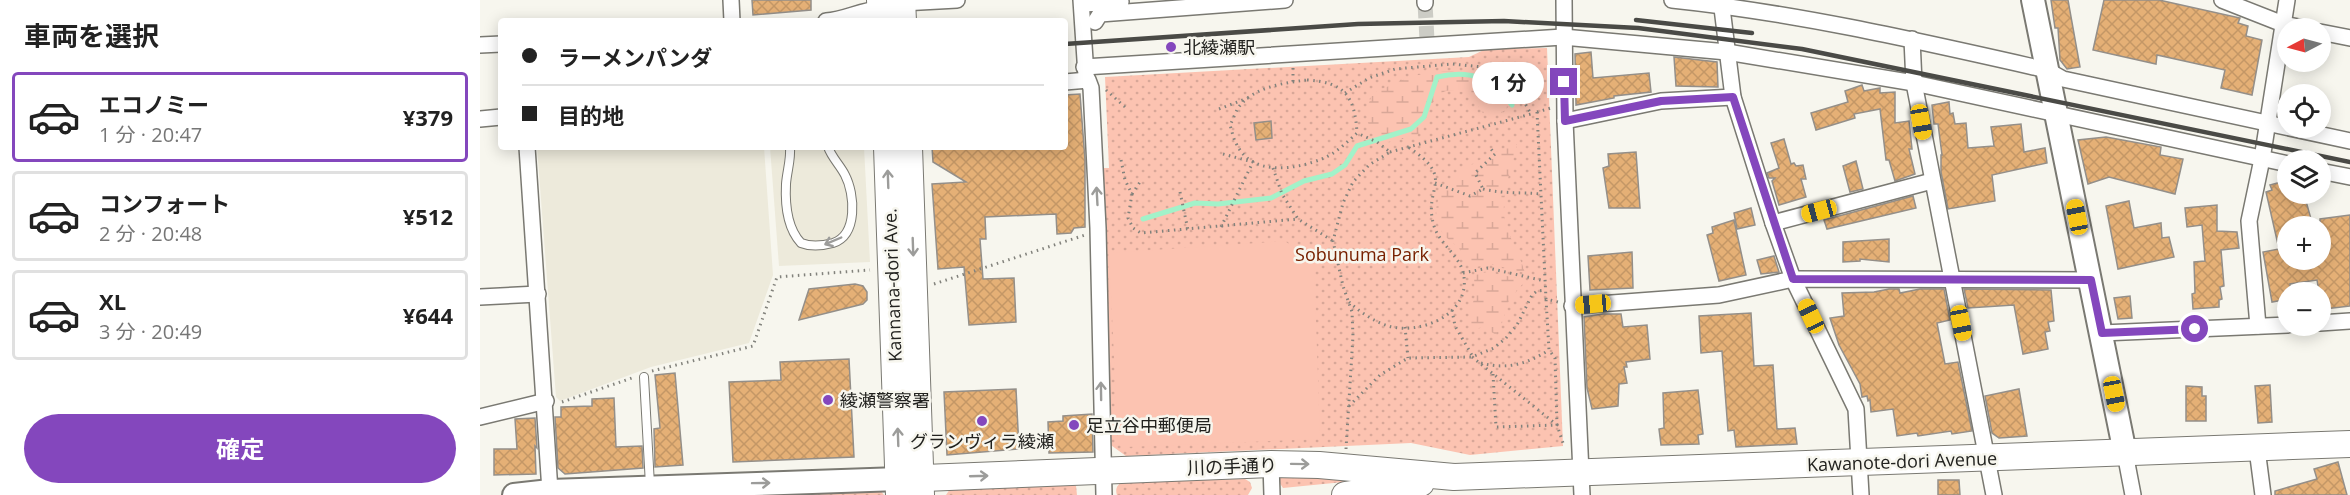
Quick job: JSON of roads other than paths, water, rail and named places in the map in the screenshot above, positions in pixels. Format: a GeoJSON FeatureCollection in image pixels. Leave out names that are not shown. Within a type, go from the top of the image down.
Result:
{"type":"FeatureCollection","features":[{"type":"Feature","properties":{"kind":"main road","name":"Kannana-dori Ave."},"geometry":{"type":"LineString","coordinates":[[887,150],[910,487]]}},
{"type":"Feature","properties":{"kind":"main road","name":"Kannana-dori Ave."},"geometry":{"type":"LineString","coordinates":[[909,150],[910,487]]}},
{"type":"Feature","properties":{"kind":"main road","name":"Kawanote-dori Avenue"},"geometry":{"type":"LineString","coordinates":[[1454,477],[1581,484],[1859,462],[2350,444]]}},
{"type":"Feature","properties":{"kind":"main road","name":"川の手通り"},"geometry":{"type":"LineString","coordinates":[[910,487],[1103,483],[1271,464],[1319,465],[1454,477]]}},
{"type":"Feature","properties":{"kind":"main road"},"geometry":{"type":"LineString","coordinates":[[1344,495],[1454,477]]}},
{"type":"Feature","properties":{"kind":"street"},"geometry":{"type":"LineString","coordinates":[[731,0],[732,18]]}},
{"type":"Feature","properties":{"kind":"street"},"geometry":{"type":"LineString","coordinates":[[843,18],[864,10],[891,9],[957,0]]}},
{"type":"Feature","properties":{"kind":"street"},"geometry":{"type":"LineString","coordinates":[[1103,483],[1098,228],[1081,2],[1160,0]]}},
{"type":"Feature","properties":{"kind":"street"},"geometry":{"type":"LineString","coordinates":[[1095,22],[1100,14],[1285,0]]}},
{"type":"Feature","properties":{"kind":"street"},"geometry":{"type":"LineString","coordinates":[[1564,0],[1564,104],[1581,484]]}},
{"type":"Feature","properties":{"kind":"street"},"geometry":{"type":"LineString","coordinates":[[1672,0],[1721,3],[1912,39],[2046,70],[2063,79],[2350,141]]}},
{"type":"Feature","properties":{"kind":"street"},"geometry":{"type":"LineString","coordinates":[[2033,0],[2133,495]]}},
{"type":"Feature","properties":{"kind":"street"},"geometry":{"type":"LineString","coordinates":[[2224,0],[2277,22]]}},
{"type":"Feature","properties":{"kind":"street"},"geometry":{"type":"LineString","coordinates":[[2284,18],[2287,0]]}},
{"type":"Feature","properties":{"kind":"street"},"geometry":{"type":"LineString","coordinates":[[1721,3],[1733,97],[1773,223],[1793,279],[1856,409],[1862,495]]}},
{"type":"Feature","properties":{"kind":"street"},"geometry":{"type":"LineString","coordinates":[[2331,34],[2350,38]]}},
{"type":"Feature","properties":{"kind":"street"},"geometry":{"type":"LineString","coordinates":[[1068,81],[1427,43],[1469,44],[1479,41],[1563,37],[1727,52],[1914,83],[2277,162]]}},
{"type":"Feature","properties":{"kind":"street"},"geometry":{"type":"LineString","coordinates":[[1912,39],[1914,83],[1994,495]]}},
{"type":"Feature","properties":{"kind":"street"},"geometry":{"type":"LineString","coordinates":[[480,45],[498,44]]}},
{"type":"Feature","properties":{"kind":"street"},"geometry":{"type":"LineString","coordinates":[[2259,326],[2249,221],[2262,159],[2277,64]]}},
{"type":"Feature","properties":{"kind":"street"},"geometry":{"type":"LineString","coordinates":[[1565,121],[1661,101],[1733,97]]}},
{"type":"Feature","properties":{"kind":"street"},"geometry":{"type":"LineString","coordinates":[[480,119],[498,117]]}},
{"type":"Feature","properties":{"kind":"street"},"geometry":{"type":"LineString","coordinates":[[527,150],[546,404],[550,493]]}},
{"type":"Feature","properties":{"kind":"street"},"geometry":{"type":"LineString","coordinates":[[2331,173],[2350,177]]}},
{"type":"Feature","properties":{"kind":"street"},"geometry":{"type":"LineString","coordinates":[[1773,223],[1932,181]]}},
{"type":"Feature","properties":{"kind":"street"},"geometry":{"type":"LineString","coordinates":[[1572,306],[1719,295],[1793,279],[2091,280]]}},
{"type":"Feature","properties":{"kind":"street"},"geometry":{"type":"LineString","coordinates":[[480,297],[538,294]]}},
{"type":"Feature","properties":{"kind":"street"},"geometry":{"type":"LineString","coordinates":[[2331,322],[2350,321]]}},
{"type":"Feature","properties":{"kind":"street"},"geometry":{"type":"LineString","coordinates":[[2102,333],[2277,325]]}},
{"type":"Feature","properties":{"kind":"street"},"geometry":{"type":"LineString","coordinates":[[480,417],[546,404]]}},
{"type":"Feature","properties":{"kind":"street"},"geometry":{"type":"LineString","coordinates":[[2257,449],[2263,495]]}},
{"type":"Feature","properties":{"kind":"street"},"geometry":{"type":"LineString","coordinates":[[1271,464],[1272,495]]}},
{"type":"Feature","properties":{"kind":"street"},"geometry":{"type":"LineString","coordinates":[[514,495],[650,487],[730,489],[910,487]]}},
{"type":"Feature","properties":{"kind":"lane"},"geometry":{"type":"LineString","coordinates":[[790,150],[791,160],[786,184],[790,227],[801,243],[813,246],[837,242],[849,231],[850,196],[846,176],[829,150]]}},
{"type":"Feature","properties":{"kind":"lane"},"geometry":{"type":"LineString","coordinates":[[644,375],[650,487]]}},
{"type":"Feature","properties":{"kind":"waterway"},"geometry":{"type":"LineString","coordinates":[[1143,219],[1195,203],[1218,204],[1271,198],[1304,181],[1332,174],[1345,165],[1357,146],[1411,129],[1424,117],[1437,77],[1460,74],[1479,78],[1496,88],[1512,105]]}},
{"type":"Feature","properties":{"kind":"tunnel"},"geometry":{"type":"LineString","coordinates":[[1425,3],[1427,40]]}},
{"type":"Feature","properties":{"kind":"railway"},"geometry":{"type":"LineString","coordinates":[[1636,20],[1752,33]]}},
{"type":"Feature","properties":{"kind":"railway"},"geometry":{"type":"LineString","coordinates":[[1068,44],[1358,24],[1504,21],[1638,28],[1802,49],[2350,162]]}},
{"type":"Feature","properties":{"kind":"place","name":"北綾瀬駅"},"geometry":{"type":"Point","coordinates":[1171,47]}},
{"type":"Feature","properties":{"kind":"place","name":"綾瀬警察署"},"geometry":{"type":"Point","coordinates":[828,400]}},
{"type":"Feature","properties":{"kind":"place","name":"グランヴィラ綾瀬"},"geometry":{"type":"Point","coordinates":[982,421]}},
{"type":"Feature","properties":{"kind":"place","name":"足立谷中郵便局"},"geometry":{"type":"Point","coordinates":[1074,425]}},
{"type":"Feature","properties":{"kind":"park label","name":"Sobunuma Park"},"geometry":{"type":"Point","coordinates":[1362,254]}}]}
